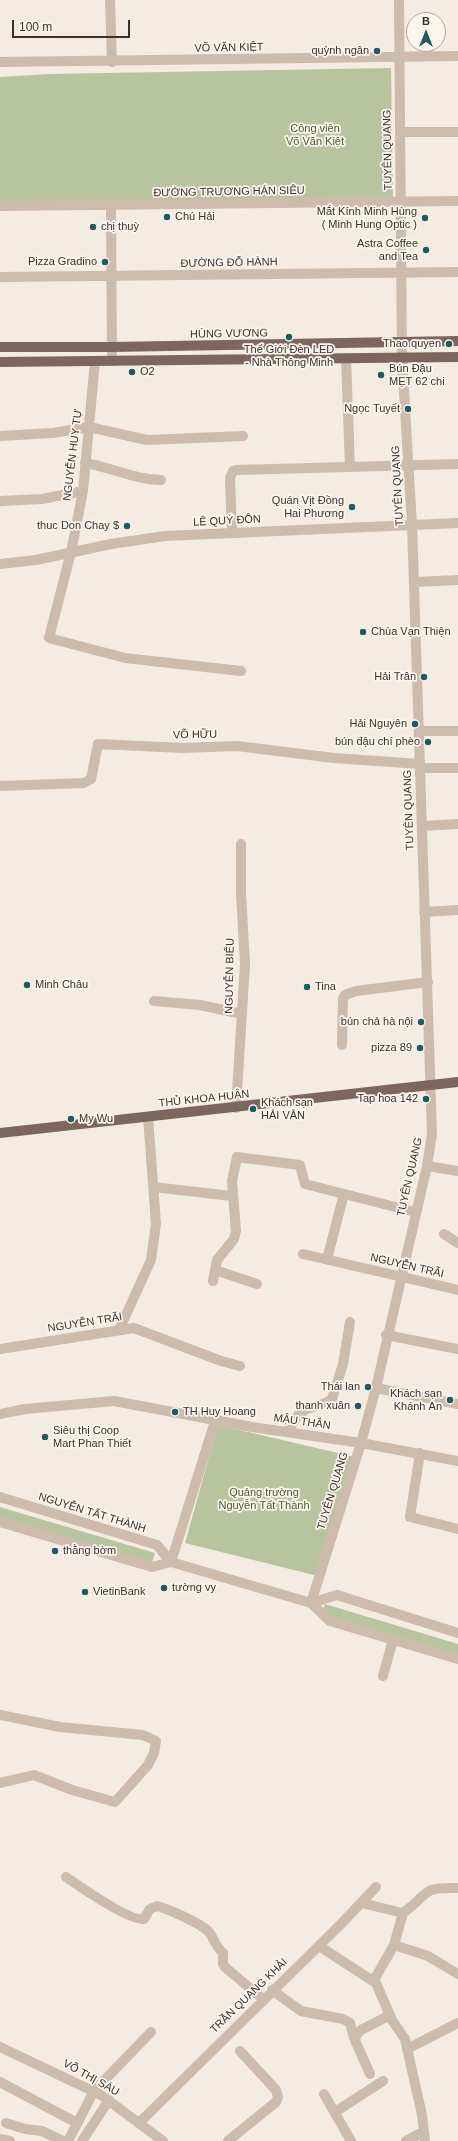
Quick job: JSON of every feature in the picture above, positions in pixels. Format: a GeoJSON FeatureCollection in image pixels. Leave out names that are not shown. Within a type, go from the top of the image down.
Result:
{"type":"FeatureCollection","features":[{"type":"Feature","properties":{"kind":"main road","name":"HÙNG VƯƠNG"},"geometry":{"type":"LineString","coordinates":[[0,347],[112,347],[458,341]]}},
{"type":"Feature","properties":{"kind":"main road"},"geometry":{"type":"LineString","coordinates":[[0,362],[458,357]]}},
{"type":"Feature","properties":{"kind":"main road","name":"THỦ KHOA HUÂN"},"geometry":{"type":"LineString","coordinates":[[0,1133],[236,1108],[458,1082]]}},
{"type":"Feature","properties":{"kind":"street"},"geometry":{"type":"LineString","coordinates":[[110,0],[112,62]]}},
{"type":"Feature","properties":{"kind":"street","name":"TUYÊN QUANG"},"geometry":{"type":"LineString","coordinates":[[311,1603],[376,1388],[386,1335],[427,1166],[433,1123],[430,1085],[428,982],[424,912],[412,525],[402,358],[399,0]]}},
{"type":"Feature","properties":{"kind":"street","name":"VÕ VĂN KIỆT"},"geometry":{"type":"LineString","coordinates":[[0,62],[112,62],[458,56]]}},
{"type":"Feature","properties":{"kind":"street"},"geometry":{"type":"LineString","coordinates":[[400,132],[458,132]]}},
{"type":"Feature","properties":{"kind":"street","name":"ĐƯỜNG TRƯƠNG HÁN SIÊU"},"geometry":{"type":"LineString","coordinates":[[0,206],[458,201]]}},
{"type":"Feature","properties":{"kind":"street"},"geometry":{"type":"LineString","coordinates":[[110,205],[112,361]]}},
{"type":"Feature","properties":{"kind":"street","name":"ĐƯỜNG ĐỖ HÀNH"},"geometry":{"type":"LineString","coordinates":[[0,278],[458,272]]}},
{"type":"Feature","properties":{"kind":"street"},"geometry":{"type":"LineString","coordinates":[[346,358],[350,467]]}},
{"type":"Feature","properties":{"kind":"street","name":"NGUYỄN HUY TỰ"},"geometry":{"type":"LineString","coordinates":[[96,361],[83,490],[70,552],[49,638],[125,658],[241,671]]}},
{"type":"Feature","properties":{"kind":"street"},"geometry":{"type":"LineString","coordinates":[[0,436],[53,433],[89,427],[147,440],[243,436]]}},
{"type":"Feature","properties":{"kind":"street"},"geometry":{"type":"LineString","coordinates":[[85,463],[103,466],[140,478],[161,480]]}},
{"type":"Feature","properties":{"kind":"street"},"geometry":{"type":"LineString","coordinates":[[232,532],[230,478],[233,471],[458,464]]}},
{"type":"Feature","properties":{"kind":"street"},"geometry":{"type":"LineString","coordinates":[[0,501],[42,500],[83,490]]}},
{"type":"Feature","properties":{"kind":"street","name":"LÊ QUÝ ĐÔN"},"geometry":{"type":"LineString","coordinates":[[0,564],[36,560],[136,540],[232,532],[458,523]]}},
{"type":"Feature","properties":{"kind":"street"},"geometry":{"type":"LineString","coordinates":[[414,582],[458,580]]}},
{"type":"Feature","properties":{"kind":"street"},"geometry":{"type":"LineString","coordinates":[[419,732],[458,731]]}},
{"type":"Feature","properties":{"kind":"street","name":"VÕ HỮU"},"geometry":{"type":"LineString","coordinates":[[0,786],[84,783],[91,779],[98,744],[183,748],[237,746],[334,758],[420,766]]}},
{"type":"Feature","properties":{"kind":"street"},"geometry":{"type":"LineString","coordinates":[[420,766],[458,768]]}},
{"type":"Feature","properties":{"kind":"street"},"geometry":{"type":"LineString","coordinates":[[422,826],[458,824]]}},
{"type":"Feature","properties":{"kind":"street","name":"NGUYỄN BIỂU"},"geometry":{"type":"LineString","coordinates":[[236,1108],[245,964],[241,893],[241,844]]}},
{"type":"Feature","properties":{"kind":"street"},"geometry":{"type":"LineString","coordinates":[[424,912],[458,910]]}},
{"type":"Feature","properties":{"kind":"street"},"geometry":{"type":"LineString","coordinates":[[342,1045],[343,999],[345,995],[356,991],[428,982]]}},
{"type":"Feature","properties":{"kind":"street"},"geometry":{"type":"LineString","coordinates":[[154,1001],[200,1005],[242,1014]]}},
{"type":"Feature","properties":{"kind":"street"},"geometry":{"type":"LineString","coordinates":[[119,1330],[151,1260],[156,1224],[148,1117]]}},
{"type":"Feature","properties":{"kind":"street"},"geometry":{"type":"LineString","coordinates":[[257,1284],[214,1275],[217,1260],[234,1239],[236,1231],[232,1196],[232,1177],[237,1157],[300,1165],[304,1184],[415,1212]]}},
{"type":"Feature","properties":{"kind":"street"},"geometry":{"type":"LineString","coordinates":[[427,1166],[458,1171]]}},
{"type":"Feature","properties":{"kind":"street"},"geometry":{"type":"LineString","coordinates":[[153,1187],[232,1196]]}},
{"type":"Feature","properties":{"kind":"street"},"geometry":{"type":"LineString","coordinates":[[327,1259],[344,1194]]}},
{"type":"Feature","properties":{"kind":"street"},"geometry":{"type":"LineString","coordinates":[[444,1234],[458,1243]]}},
{"type":"Feature","properties":{"kind":"street","name":"NGUYỄN TRÃI"},"geometry":{"type":"LineString","coordinates":[[303,1254],[458,1290]]}},
{"type":"Feature","properties":{"kind":"street"},"geometry":{"type":"LineString","coordinates":[[287,1432],[294,1420],[305,1410],[328,1403],[332,1399],[343,1364],[350,1322]]}},
{"type":"Feature","properties":{"kind":"street","name":"NGUYỄN TRÃI"},"geometry":{"type":"LineString","coordinates":[[0,1349],[134,1328],[221,1361],[240,1366]]}},
{"type":"Feature","properties":{"kind":"street"},"geometry":{"type":"LineString","coordinates":[[386,1335],[458,1349]]}},
{"type":"Feature","properties":{"kind":"street"},"geometry":{"type":"LineString","coordinates":[[376,1388],[458,1404]]}},
{"type":"Feature","properties":{"kind":"street","name":"MẬU THÂN"},"geometry":{"type":"LineString","coordinates":[[0,1414],[25,1409],[114,1401],[215,1421],[360,1443],[458,1460]]}},
{"type":"Feature","properties":{"kind":"street"},"geometry":{"type":"LineString","coordinates":[[171,1562],[215,1421]]}},
{"type":"Feature","properties":{"kind":"street"},"geometry":{"type":"LineString","coordinates":[[420,1453],[410,1518],[458,1529]]}},
{"type":"Feature","properties":{"kind":"street","name":"NGUYỄN TẤT THÀNH"},"geometry":{"type":"LineString","coordinates":[[0,1497],[158,1545],[171,1562]]}},
{"type":"Feature","properties":{"kind":"street"},"geometry":{"type":"LineString","coordinates":[[0,1522],[152,1567],[171,1562],[311,1603],[330,1621],[458,1659]]}},
{"type":"Feature","properties":{"kind":"street"},"geometry":{"type":"LineString","coordinates":[[311,1603],[337,1596],[458,1633]]}},
{"type":"Feature","properties":{"kind":"street"},"geometry":{"type":"LineString","coordinates":[[383,1676],[393,1640]]}},
{"type":"Feature","properties":{"kind":"street"},"geometry":{"type":"LineString","coordinates":[[0,1714],[60,1727],[143,1735],[156,1741],[156,1746],[148,1765],[115,1802],[72,1790],[34,1775],[0,1783]]}},
{"type":"Feature","properties":{"kind":"street"},"geometry":{"type":"LineString","coordinates":[[66,1877],[97,1898],[137,1919],[144,1919],[150,1910],[157,1906],[204,1928],[211,1935],[214,1944],[223,1953],[223,1964],[226,1968],[263,1999]]}},
{"type":"Feature","properties":{"kind":"street","name":"TRẦN QUANG KHẢI"},"geometry":{"type":"LineString","coordinates":[[139,2123],[272,1990],[319,1946],[376,1887]]}},
{"type":"Feature","properties":{"kind":"street"},"geometry":{"type":"LineString","coordinates":[[374,1980],[394,1945],[403,1913],[430,1889],[437,1887],[458,1888]]}},
{"type":"Feature","properties":{"kind":"street"},"geometry":{"type":"LineString","coordinates":[[361,1903],[403,1913]]}},
{"type":"Feature","properties":{"kind":"street"},"geometry":{"type":"LineString","coordinates":[[394,1945],[428,1956],[458,1974]]}},
{"type":"Feature","properties":{"kind":"street"},"geometry":{"type":"LineString","coordinates":[[319,1946],[374,1980],[390,2015],[403,2036],[422,2115],[424,2136],[406,2141]]}},
{"type":"Feature","properties":{"kind":"street"},"geometry":{"type":"LineString","coordinates":[[272,1990],[301,2011],[348,2021],[353,2028],[354,2038],[370,2074]]}},
{"type":"Feature","properties":{"kind":"street"},"geometry":{"type":"LineString","coordinates":[[354,2038],[361,2030],[390,2015]]}},
{"type":"Feature","properties":{"kind":"street"},"geometry":{"type":"LineString","coordinates":[[407,2049],[458,2023]]}},
{"type":"Feature","properties":{"kind":"street"},"geometry":{"type":"LineString","coordinates":[[68,2141],[94,2091],[151,2032]]}},
{"type":"Feature","properties":{"kind":"street","name":"VÕ THỊ SÁU"},"geometry":{"type":"LineString","coordinates":[[0,2047],[94,2091],[109,2100],[163,2141]]}},
{"type":"Feature","properties":{"kind":"street"},"geometry":{"type":"LineString","coordinates":[[228,2141],[276,2102],[278,2097],[276,2090],[240,2051]]}},
{"type":"Feature","properties":{"kind":"street"},"geometry":{"type":"LineString","coordinates":[[334,2112],[383,2081]]}},
{"type":"Feature","properties":{"kind":"street"},"geometry":{"type":"LineString","coordinates":[[0,2082],[77,2123]]}},
{"type":"Feature","properties":{"kind":"street"},"geometry":{"type":"LineString","coordinates":[[324,2094],[351,2141]]}},
{"type":"Feature","properties":{"kind":"street"},"geometry":{"type":"LineString","coordinates":[[82,2141],[109,2100]]}},
{"type":"Feature","properties":{"kind":"street"},"geometry":{"type":"LineString","coordinates":[[6,2123],[25,2129],[42,2131],[63,2141]]}},
{"type":"Feature","properties":{"kind":"street"},"geometry":{"type":"LineString","coordinates":[[0,2139],[10,2141]]}},
{"type":"Feature","properties":{"kind":"green space","name":"Công viên Võ Văn Kiệt"},"geometry":{"type":"Polygon","coordinates":[[[391,68],[393,200],[0,203],[0,77],[50,74],[391,68]]]}},
{"type":"Feature","properties":{"kind":"green space","name":"Quảng trường Nguyễn Tất Thành"},"geometry":{"type":"Polygon","coordinates":[[[218,1425],[355,1457],[322,1577],[185,1543],[218,1425]]]}},
{"type":"Feature","properties":{"kind":"green space"},"geometry":{"type":"Polygon","coordinates":[[[0,1507],[155,1553],[151,1566],[0,1520],[0,1507]]]}},
{"type":"Feature","properties":{"kind":"green space"},"geometry":{"type":"Polygon","coordinates":[[[325,1604],[458,1644],[458,1655],[322,1615],[325,1604]]]}},
{"type":"Feature","properties":{"kind":"place","name":"quỳnh ngân"},"geometry":{"type":"Point","coordinates":[377,51]}},
{"type":"Feature","properties":{"kind":"place","name":"Chú Hải"},"geometry":{"type":"Point","coordinates":[167,217]}},
{"type":"Feature","properties":{"kind":"place","name":"Mắt Kính Minh Hùng ( Minh Hung Optic )"},"geometry":{"type":"Point","coordinates":[425,218]}},
{"type":"Feature","properties":{"kind":"place","name":"chị thuỳ"},"geometry":{"type":"Point","coordinates":[93,227]}},
{"type":"Feature","properties":{"kind":"place","name":"Astra Coffee and Tea"},"geometry":{"type":"Point","coordinates":[426,250]}},
{"type":"Feature","properties":{"kind":"place","name":"Pizza Gradino"},"geometry":{"type":"Point","coordinates":[105,262]}},
{"type":"Feature","properties":{"kind":"place","name":"Thế Giới Đèn LED - Nhà Thông Minh"},"geometry":{"type":"Point","coordinates":[289,337]}},
{"type":"Feature","properties":{"kind":"place","name":"Thao quyen"},"geometry":{"type":"Point","coordinates":[449,344]}},
{"type":"Feature","properties":{"kind":"place","name":"O2"},"geometry":{"type":"Point","coordinates":[132,372]}},
{"type":"Feature","properties":{"kind":"place","name":"Bún Đậu MẸT 62 chi"},"geometry":{"type":"Point","coordinates":[381,375]}},
{"type":"Feature","properties":{"kind":"place","name":"Ngọc Tuyết"},"geometry":{"type":"Point","coordinates":[408,409]}},
{"type":"Feature","properties":{"kind":"place","name":"Quán Vịt Đồng Hai Phương"},"geometry":{"type":"Point","coordinates":[352,507]}},
{"type":"Feature","properties":{"kind":"place","name":"thuc Don Chay $"},"geometry":{"type":"Point","coordinates":[127,526]}},
{"type":"Feature","properties":{"kind":"place","name":"Chùa Vạn Thiện"},"geometry":{"type":"Point","coordinates":[363,632]}},
{"type":"Feature","properties":{"kind":"place","name":"Hải Trân"},"geometry":{"type":"Point","coordinates":[424,677]}},
{"type":"Feature","properties":{"kind":"place","name":"Hải Nguyên"},"geometry":{"type":"Point","coordinates":[415,724]}},
{"type":"Feature","properties":{"kind":"place","name":"bún đậu chí phèo"},"geometry":{"type":"Point","coordinates":[428,742]}},
{"type":"Feature","properties":{"kind":"place","name":"Minh Châu"},"geometry":{"type":"Point","coordinates":[27,985]}},
{"type":"Feature","properties":{"kind":"place","name":"Tina"},"geometry":{"type":"Point","coordinates":[307,987]}},
{"type":"Feature","properties":{"kind":"place","name":"bún chả hà nội"},"geometry":{"type":"Point","coordinates":[421,1022]}},
{"type":"Feature","properties":{"kind":"place","name":"pizza 89"},"geometry":{"type":"Point","coordinates":[420,1048]}},
{"type":"Feature","properties":{"kind":"place","name":"Tap hoa 142"},"geometry":{"type":"Point","coordinates":[426,1099]}},
{"type":"Feature","properties":{"kind":"place","name":"Khách sạn HẢI VÂN"},"geometry":{"type":"Point","coordinates":[253,1109]}},
{"type":"Feature","properties":{"kind":"place","name":"My Wu"},"geometry":{"type":"Point","coordinates":[71,1119]}},
{"type":"Feature","properties":{"kind":"place","name":"Thái lan"},"geometry":{"type":"Point","coordinates":[368,1387]}},
{"type":"Feature","properties":{"kind":"place","name":"Khách sạn Khánh An"},"geometry":{"type":"Point","coordinates":[450,1400]}},
{"type":"Feature","properties":{"kind":"place","name":"thanh xuân"},"geometry":{"type":"Point","coordinates":[358,1406]}},
{"type":"Feature","properties":{"kind":"place","name":"TH Huy Hoang"},"geometry":{"type":"Point","coordinates":[175,1412]}},
{"type":"Feature","properties":{"kind":"place","name":"Siêu thị Coop Mart Phan Thiết"},"geometry":{"type":"Point","coordinates":[45,1437]}},
{"type":"Feature","properties":{"kind":"place","name":"thằng bờm"},"geometry":{"type":"Point","coordinates":[55,1551]}},
{"type":"Feature","properties":{"kind":"place","name":"tường vy"},"geometry":{"type":"Point","coordinates":[164,1588]}},
{"type":"Feature","properties":{"kind":"place","name":"VietinBank"},"geometry":{"type":"Point","coordinates":[85,1592]}}]}
